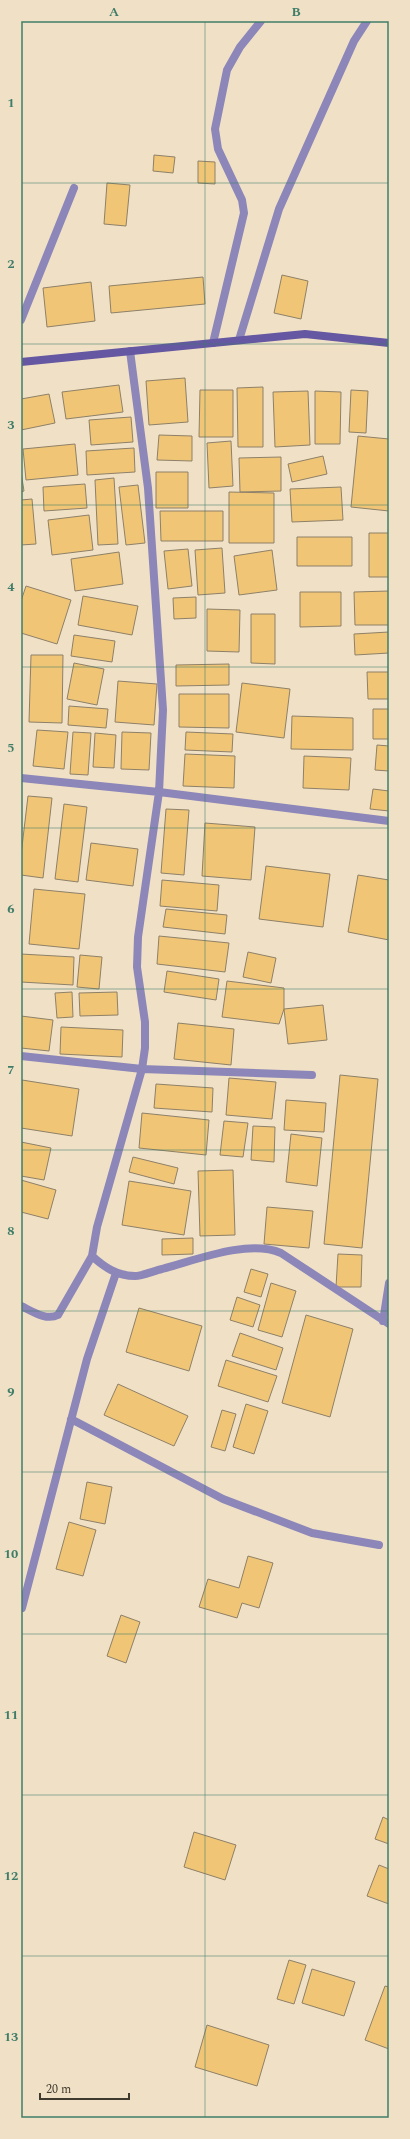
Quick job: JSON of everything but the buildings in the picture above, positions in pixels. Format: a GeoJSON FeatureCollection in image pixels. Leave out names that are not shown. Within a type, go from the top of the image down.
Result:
{"type":"FeatureCollection","features":[{"type":"Feature","properties":{"kind":"street"},"geometry":{"type":"LineString","coordinates":[[213,343],[244,213],[242,200],[218,149],[215,129],[226,70],[240,47],[261,21]]}},
{"type":"Feature","properties":{"kind":"street"},"geometry":{"type":"LineString","coordinates":[[239,340],[279,209],[354,41],[367,21]]}},
{"type":"Feature","properties":{"kind":"street"},"geometry":{"type":"LineString","coordinates":[[21,320],[74,188]]}},
{"type":"Feature","properties":{"kind":"street"},"geometry":{"type":"LineString","coordinates":[[21,362],[130,350],[306,334],[389,343]]}},
{"type":"Feature","properties":{"kind":"street"},"geometry":{"type":"LineString","coordinates":[[21,1306],[42,1315],[54,1317],[58,1315],[92,1256],[97,1227],[142,1069],[145,1048],[145,1022],[137,967],[138,936],[159,792],[164,710],[148,488],[130,350]]}},
{"type":"Feature","properties":{"kind":"street"},"geometry":{"type":"LineString","coordinates":[[21,778],[159,792],[389,821]]}},
{"type":"Feature","properties":{"kind":"street"},"geometry":{"type":"LineString","coordinates":[[21,1056],[142,1069],[312,1075]]}},
{"type":"Feature","properties":{"kind":"street"},"geometry":{"type":"LineString","coordinates":[[92,1256],[104,1267],[116,1273],[136,1276],[239,1249],[262,1247],[281,1253],[320,1277],[386,1322],[389,1283]]}},
{"type":"Feature","properties":{"kind":"street"},"geometry":{"type":"LineString","coordinates":[[22,1608],[87,1359],[116,1273]]}},
{"type":"Feature","properties":{"kind":"street"},"geometry":{"type":"LineString","coordinates":[[71,1419],[223,1499],[312,1533],[379,1544]]}}]}
